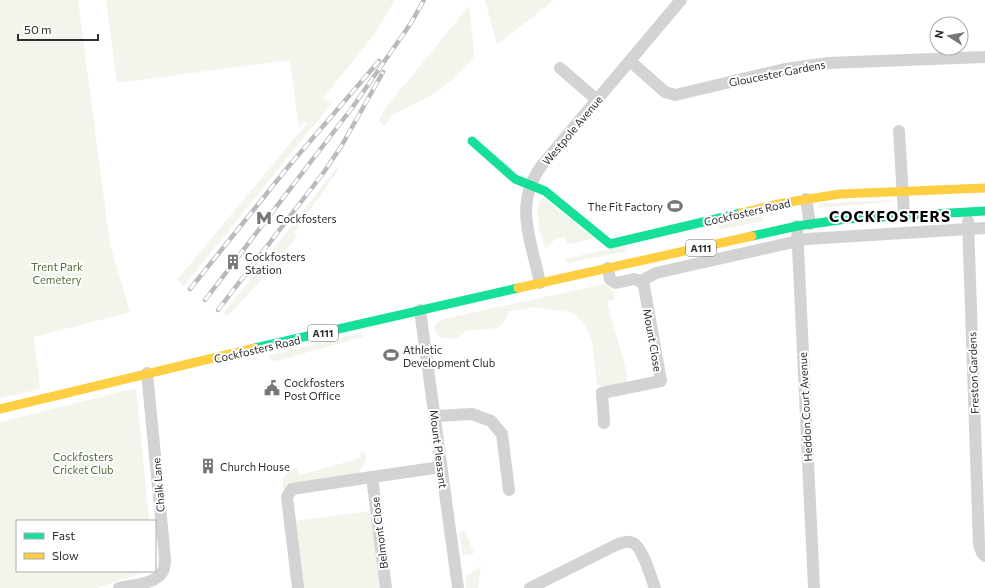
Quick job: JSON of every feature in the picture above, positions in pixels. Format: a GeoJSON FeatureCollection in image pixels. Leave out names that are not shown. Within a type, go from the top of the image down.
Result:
{"type":"FeatureCollection","features":[{"type":"Feature","properties":{"kind":"main road"},"geometry":{"type":"LineString","coordinates":[[472,141],[515,180],[530,185]]}},
{"type":"Feature","properties":{"kind":"main road","name":"Cockfosters Road"},"geometry":{"type":"LineString","coordinates":[[530,185],[545,191],[610,244],[756,209],[806,199],[840,194],[985,188]]}},
{"type":"Feature","properties":{"kind":"main road","name":"Cockfosters Road"},"geometry":{"type":"LineString","coordinates":[[0,409],[420,310],[797,226],[847,219],[985,211]]}},
{"type":"Feature","properties":{"kind":"street","name":"Westpole Avenue"},"geometry":{"type":"LineString","coordinates":[[540,283],[526,218],[526,199],[530,185],[542,165],[630,61],[674,2]]}},
{"type":"Feature","properties":{"kind":"street","name":"Gloucester Gardens"},"geometry":{"type":"LineString","coordinates":[[630,61],[665,92],[675,95],[785,70],[828,63],[985,57]]}},
{"type":"Feature","properties":{"kind":"street"},"geometry":{"type":"LineString","coordinates":[[560,68],[597,100]]}},
{"type":"Feature","properties":{"kind":"street"},"geometry":{"type":"LineString","coordinates":[[899,131],[904,216]]}},
{"type":"Feature","properties":{"kind":"street"},"geometry":{"type":"LineString","coordinates":[[806,199],[810,224]]}},
{"type":"Feature","properties":{"kind":"street","name":"Freston Gardens"},"geometry":{"type":"LineString","coordinates":[[968,212],[979,545],[985,556]]}},
{"type":"Feature","properties":{"kind":"street","name":"Heddon Court Avenue"},"geometry":{"type":"LineString","coordinates":[[797,226],[814,588]]}},
{"type":"Feature","properties":{"kind":"street"},"geometry":{"type":"LineString","coordinates":[[608,268],[610,279],[616,283],[634,279],[641,281],[656,273],[798,241],[985,228]]}},
{"type":"Feature","properties":{"kind":"street","name":"Mount Close"},"geometry":{"type":"LineString","coordinates":[[604,423],[602,392],[661,381],[644,286],[641,281]]}},
{"type":"Feature","properties":{"kind":"street","name":"Mount Pleasant"},"geometry":{"type":"LineString","coordinates":[[420,310],[435,416],[440,467],[458,588]]}},
{"type":"Feature","properties":{"kind":"street","name":"Chalk Lane"},"geometry":{"type":"LineString","coordinates":[[119,588],[154,580],[160,576],[164,570],[164,546],[147,374]]}},
{"type":"Feature","properties":{"kind":"street"},"geometry":{"type":"LineString","coordinates":[[435,416],[472,414],[491,421],[502,434],[510,490]]}},
{"type":"Feature","properties":{"kind":"street"},"geometry":{"type":"LineString","coordinates":[[298,588],[287,497],[292,489],[440,467]]}},
{"type":"Feature","properties":{"kind":"street","name":"Belmont Close"},"geometry":{"type":"LineString","coordinates":[[372,477],[386,588]]}},
{"type":"Feature","properties":{"kind":"street"},"geometry":{"type":"LineString","coordinates":[[530,588],[618,544],[630,542],[636,545],[641,552],[654,588]]}},
{"type":"Feature","properties":{"kind":"green space","name":"Trent Park Cemetery"},"geometry":{"type":"Polygon","coordinates":[[[0,0],[78,0],[110,245],[130,312],[34,337],[40,389],[0,398],[0,0]]]}},
{"type":"Feature","properties":{"kind":"green space"},"geometry":{"type":"Polygon","coordinates":[[[106,0],[395,0],[374,35],[323,98],[331,104],[184,286],[177,280],[307,123],[306,120],[299,129],[290,60],[117,83],[106,0]]]}},
{"type":"Feature","properties":{"kind":"green space"},"geometry":{"type":"Polygon","coordinates":[[[485,0],[554,0],[497,45],[485,0]]]}},
{"type":"Feature","properties":{"kind":"green space"},"geometry":{"type":"Polygon","coordinates":[[[469,6],[474,51],[473,59],[452,80],[432,95],[394,114],[384,126],[379,121],[384,110],[469,6]]]}},
{"type":"Feature","properties":{"kind":"green space"},"geometry":{"type":"Polygon","coordinates":[[[337,167],[339,169],[295,232],[297,236],[275,265],[227,317],[224,313],[337,167]]]}},
{"type":"Feature","properties":{"kind":"green space"},"geometry":{"type":"Polygon","coordinates":[[[544,198],[594,238],[571,244],[567,243],[564,237],[554,240],[546,249],[540,231],[538,217],[539,204],[541,199],[544,198]]]}},
{"type":"Feature","properties":{"kind":"green space"},"geometry":{"type":"Polygon","coordinates":[[[895,200],[881,203],[818,208],[822,203],[895,200]]]}},
{"type":"Feature","properties":{"kind":"green space"},"geometry":{"type":"Polygon","coordinates":[[[761,214],[763,221],[719,230],[718,224],[761,214]]]}},
{"type":"Feature","properties":{"kind":"green space"},"geometry":{"type":"Polygon","coordinates":[[[626,245],[628,251],[568,263],[565,259],[626,245]]]}},
{"type":"Feature","properties":{"kind":"green space"},"geometry":{"type":"Polygon","coordinates":[[[609,283],[615,299],[607,302],[628,377],[625,383],[607,388],[597,385],[592,341],[586,326],[574,313],[535,307],[510,311],[502,325],[497,328],[466,331],[460,336],[447,339],[440,337],[434,328],[436,323],[443,319],[609,283]]]}},
{"type":"Feature","properties":{"kind":"green space"},"geometry":{"type":"Polygon","coordinates":[[[362,332],[363,337],[276,361],[271,360],[268,356],[362,332]]]}},
{"type":"Feature","properties":{"kind":"green space","name":"Cockfosters Cricket Club"},"geometry":{"type":"Polygon","coordinates":[[[136,388],[149,520],[16,520],[16,572],[144,572],[97,588],[0,588],[0,422],[136,388]]]}},
{"type":"Feature","properties":{"kind":"green space"},"geometry":{"type":"Polygon","coordinates":[[[364,452],[366,460],[356,477],[286,490],[283,488],[284,477],[297,468],[300,475],[361,458],[360,454],[364,452]]]}},
{"type":"Feature","properties":{"kind":"green space"},"geometry":{"type":"Polygon","coordinates":[[[371,511],[381,588],[303,588],[295,521],[371,511]]]}},
{"type":"Feature","properties":{"kind":"green space"},"geometry":{"type":"Polygon","coordinates":[[[464,529],[474,553],[467,556],[463,554],[459,534],[464,529]]]}},
{"type":"Feature","properties":{"kind":"green space"},"geometry":{"type":"Polygon","coordinates":[[[481,566],[478,588],[466,588],[466,576],[481,566]]]}},
{"type":"Feature","properties":{"kind":"railway"},"geometry":{"type":"LineString","coordinates":[[205,300],[352,108],[411,23],[424,0]]}},
{"type":"Feature","properties":{"kind":"railway"},"geometry":{"type":"LineString","coordinates":[[190,289],[288,167],[379,61]]}},
{"type":"Feature","properties":{"kind":"railway"},"geometry":{"type":"LineString","coordinates":[[218,310],[324,172],[342,145],[383,72]]}},
{"type":"Feature","properties":{"kind":"traffic: fast"},"geometry":{"type":"LineString","coordinates":[[472,141],[515,179],[545,191],[610,244],[741,213]]}},
{"type":"Feature","properties":{"kind":"traffic: fast"},"geometry":{"type":"LineString","coordinates":[[752,236],[797,226],[847,219],[985,211]]}},
{"type":"Feature","properties":{"kind":"traffic: fast"},"geometry":{"type":"LineString","coordinates":[[255,348],[518,288]]}},
{"type":"Feature","properties":{"kind":"traffic: slow"},"geometry":{"type":"LineString","coordinates":[[741,213],[783,203],[840,194],[985,188]]}},
{"type":"Feature","properties":{"kind":"traffic: slow"},"geometry":{"type":"LineString","coordinates":[[518,288],[752,236]]}},
{"type":"Feature","properties":{"kind":"traffic: slow"},"geometry":{"type":"LineString","coordinates":[[0,409],[255,348]]}},
{"type":"Feature","properties":{"kind":"place","name":"The Fit Factory"},"geometry":{"type":"Point","coordinates":[675,206]}},
{"type":"Feature","properties":{"kind":"place","name":"Cockfosters"},"geometry":{"type":"Point","coordinates":[264,218]}},
{"type":"Feature","properties":{"kind":"place","name":"Cockfosters Station"},"geometry":{"type":"Point","coordinates":[233,262]}},
{"type":"Feature","properties":{"kind":"place","name":"Athletic Development Club"},"geometry":{"type":"Point","coordinates":[391,355]}},
{"type":"Feature","properties":{"kind":"place","name":"Cockfosters Post Office"},"geometry":{"type":"Point","coordinates":[272,388]}},
{"type":"Feature","properties":{"kind":"place","name":"Church House"},"geometry":{"type":"Point","coordinates":[208,466]}},
{"type":"Feature","properties":{"kind":"district","name":"COCKFOSTERS"},"geometry":{"type":"Point","coordinates":[890,216]}}]}
